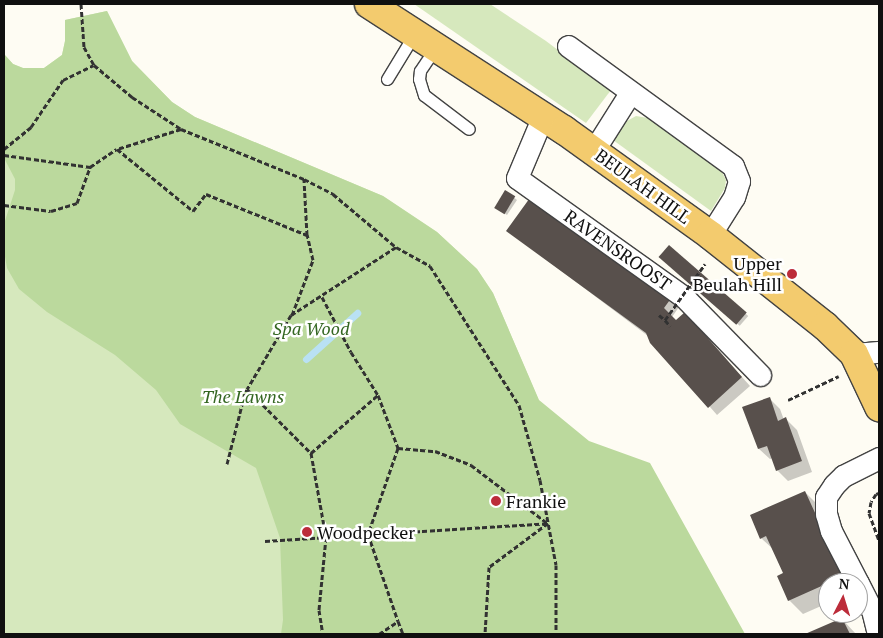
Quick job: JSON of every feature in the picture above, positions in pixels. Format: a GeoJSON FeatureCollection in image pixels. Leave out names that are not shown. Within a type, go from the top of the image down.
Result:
{"type":"FeatureCollection","features":[{"type":"Feature","properties":{"kind":"main road","name":"BEULAH HILL"},"geometry":{"type":"LineString","coordinates":[[369,4],[594,150],[710,235],[864,357],[879,407]]}},
{"type":"Feature","properties":{"kind":"street"},"geometry":{"type":"LineString","coordinates":[[568,46],[630,93],[733,166],[739,181],[734,197],[710,235]]}},
{"type":"Feature","properties":{"kind":"street"},"geometry":{"type":"LineString","coordinates":[[594,150],[630,93]]}},
{"type":"Feature","properties":{"kind":"street","name":"RAVENSROOST"},"geometry":{"type":"LineString","coordinates":[[543,116],[517,178],[684,297],[760,375]]}},
{"type":"Feature","properties":{"kind":"street"},"geometry":{"type":"LineString","coordinates":[[853,573],[831,531],[826,514],[826,497],[843,476],[879,458]]}},
{"type":"Feature","properties":{"kind":"street"},"geometry":{"type":"LineString","coordinates":[[868,602],[878,634]]}},
{"type":"Feature","properties":{"kind":"lane"},"geometry":{"type":"LineString","coordinates":[[387,79],[425,40]]}},
{"type":"Feature","properties":{"kind":"lane"},"geometry":{"type":"LineString","coordinates":[[425,40],[419,79],[424,95],[469,129]]}},
{"type":"Feature","properties":{"kind":"path"},"geometry":{"type":"LineString","coordinates":[[81,4],[84,47],[94,65],[132,98],[181,129],[304,179],[333,194],[396,247],[430,266],[519,405],[540,480],[556,565],[556,634]]}},
{"type":"Feature","properties":{"kind":"path"},"geometry":{"type":"LineString","coordinates":[[4,148],[31,128],[63,80],[94,65]]}},
{"type":"Feature","properties":{"kind":"path"},"geometry":{"type":"LineString","coordinates":[[4,205],[51,211],[77,204],[90,167],[117,149],[181,129]]}},
{"type":"Feature","properties":{"kind":"path"},"geometry":{"type":"LineString","coordinates":[[117,149],[192,211],[206,194],[308,235]]}},
{"type":"Feature","properties":{"kind":"path"},"geometry":{"type":"LineString","coordinates":[[4,155],[90,167]]}},
{"type":"Feature","properties":{"kind":"path"},"geometry":{"type":"LineString","coordinates":[[227,464],[247,388],[291,315],[313,260],[308,235],[304,179]]}},
{"type":"Feature","properties":{"kind":"path"},"geometry":{"type":"LineString","coordinates":[[291,315],[322,297],[396,247]]}},
{"type":"Feature","properties":{"kind":"path"},"geometry":{"type":"LineString","coordinates":[[665,320],[705,264]]}},
{"type":"Feature","properties":{"kind":"path"},"geometry":{"type":"LineString","coordinates":[[322,297],[351,352],[378,395],[398,448],[368,534],[403,634]]}},
{"type":"Feature","properties":{"kind":"path"},"geometry":{"type":"LineString","coordinates":[[659,315],[670,326]]}},
{"type":"Feature","properties":{"kind":"path"},"geometry":{"type":"LineString","coordinates":[[788,400],[864,357]]}},
{"type":"Feature","properties":{"kind":"path"},"geometry":{"type":"LineString","coordinates":[[247,388],[311,453],[326,537],[319,610],[323,634]]}},
{"type":"Feature","properties":{"kind":"path"},"geometry":{"type":"LineString","coordinates":[[311,453],[378,395]]}},
{"type":"Feature","properties":{"kind":"path"},"geometry":{"type":"LineString","coordinates":[[398,448],[435,452],[471,464],[548,523]]}},
{"type":"Feature","properties":{"kind":"path"},"geometry":{"type":"LineString","coordinates":[[879,493],[876,494],[871,502],[869,513],[879,540]]}},
{"type":"Feature","properties":{"kind":"path"},"geometry":{"type":"LineString","coordinates":[[265,541],[548,523]]}},
{"type":"Feature","properties":{"kind":"path"},"geometry":{"type":"LineString","coordinates":[[485,634],[489,567],[548,523]]}},
{"type":"Feature","properties":{"kind":"path"},"geometry":{"type":"LineString","coordinates":[[379,634],[398,621]]}},
{"type":"Feature","properties":{"kind":"green space"},"geometry":{"type":"Polygon","coordinates":[[[414,4],[490,4],[546,41],[611,90],[586,123],[414,4]]]}},
{"type":"Feature","properties":{"kind":"green space","name":"Spa Wood"},"geometry":{"type":"Polygon","coordinates":[[[107,11],[132,61],[172,102],[195,117],[383,196],[437,232],[477,269],[493,293],[572,478],[589,634],[4,634],[4,54],[13,64],[23,68],[44,68],[62,55],[65,41],[65,20],[107,11]]]}},
{"type":"Feature","properties":{"kind":"green space","name":"Spa Wood"},"geometry":{"type":"Polygon","coordinates":[[[107,11],[132,61],[172,102],[195,117],[383,196],[437,232],[477,269],[493,293],[539,400],[589,441],[650,463],[745,634],[281,634],[283,620],[280,538],[256,468],[180,424],[156,390],[115,355],[47,312],[19,289],[7,268],[4,251],[4,224],[15,190],[15,179],[4,158],[4,54],[13,64],[23,68],[44,68],[62,55],[65,41],[65,20],[107,11]]]}},
{"type":"Feature","properties":{"kind":"green space"},"geometry":{"type":"Polygon","coordinates":[[[636,116],[648,118],[722,172],[726,180],[725,188],[711,211],[613,140],[627,121],[636,116]]]}},
{"type":"Feature","properties":{"kind":"building"},"geometry":{"type":"Polygon","coordinates":[[[505,190],[515,196],[504,214],[494,208],[505,190]]]}},
{"type":"Feature","properties":{"kind":"building"},"geometry":{"type":"Polygon","coordinates":[[[532,195],[672,297],[664,308],[676,320],[685,312],[742,377],[708,408],[650,343],[646,333],[506,231],[532,195]]]}},
{"type":"Feature","properties":{"kind":"building"},"geometry":{"type":"Polygon","coordinates":[[[669,245],[747,313],[736,325],[659,257],[669,245]]]}},
{"type":"Feature","properties":{"kind":"building"},"geometry":{"type":"Polygon","coordinates":[[[770,397],[778,421],[786,417],[802,461],[776,471],[767,446],[758,449],[742,407],[770,397]]]}},
{"type":"Feature","properties":{"kind":"building"},"geometry":{"type":"Polygon","coordinates":[[[805,491],[843,573],[818,573],[818,588],[788,601],[777,576],[783,573],[766,536],[760,539],[750,515],[805,491]]]}},
{"type":"Feature","properties":{"kind":"building"},"geometry":{"type":"Polygon","coordinates":[[[830,623],[844,623],[850,634],[805,634],[830,623]]]}},
{"type":"Feature","properties":{"kind":"waterway"},"geometry":{"type":"LineString","coordinates":[[306,359],[357,313]]}},
{"type":"Feature","properties":{"kind":"place","name":"Upper Beulah Hill"},"geometry":{"type":"Point","coordinates":[792,274]}},
{"type":"Feature","properties":{"kind":"place","name":"Frankie"},"geometry":{"type":"Point","coordinates":[496,501]}},
{"type":"Feature","properties":{"kind":"place","name":"Woodpecker"},"geometry":{"type":"Point","coordinates":[307,532]}},
{"type":"Feature","properties":{"kind":"park label","name":"The Lawns"},"geometry":{"type":"Point","coordinates":[243,396]}}]}
